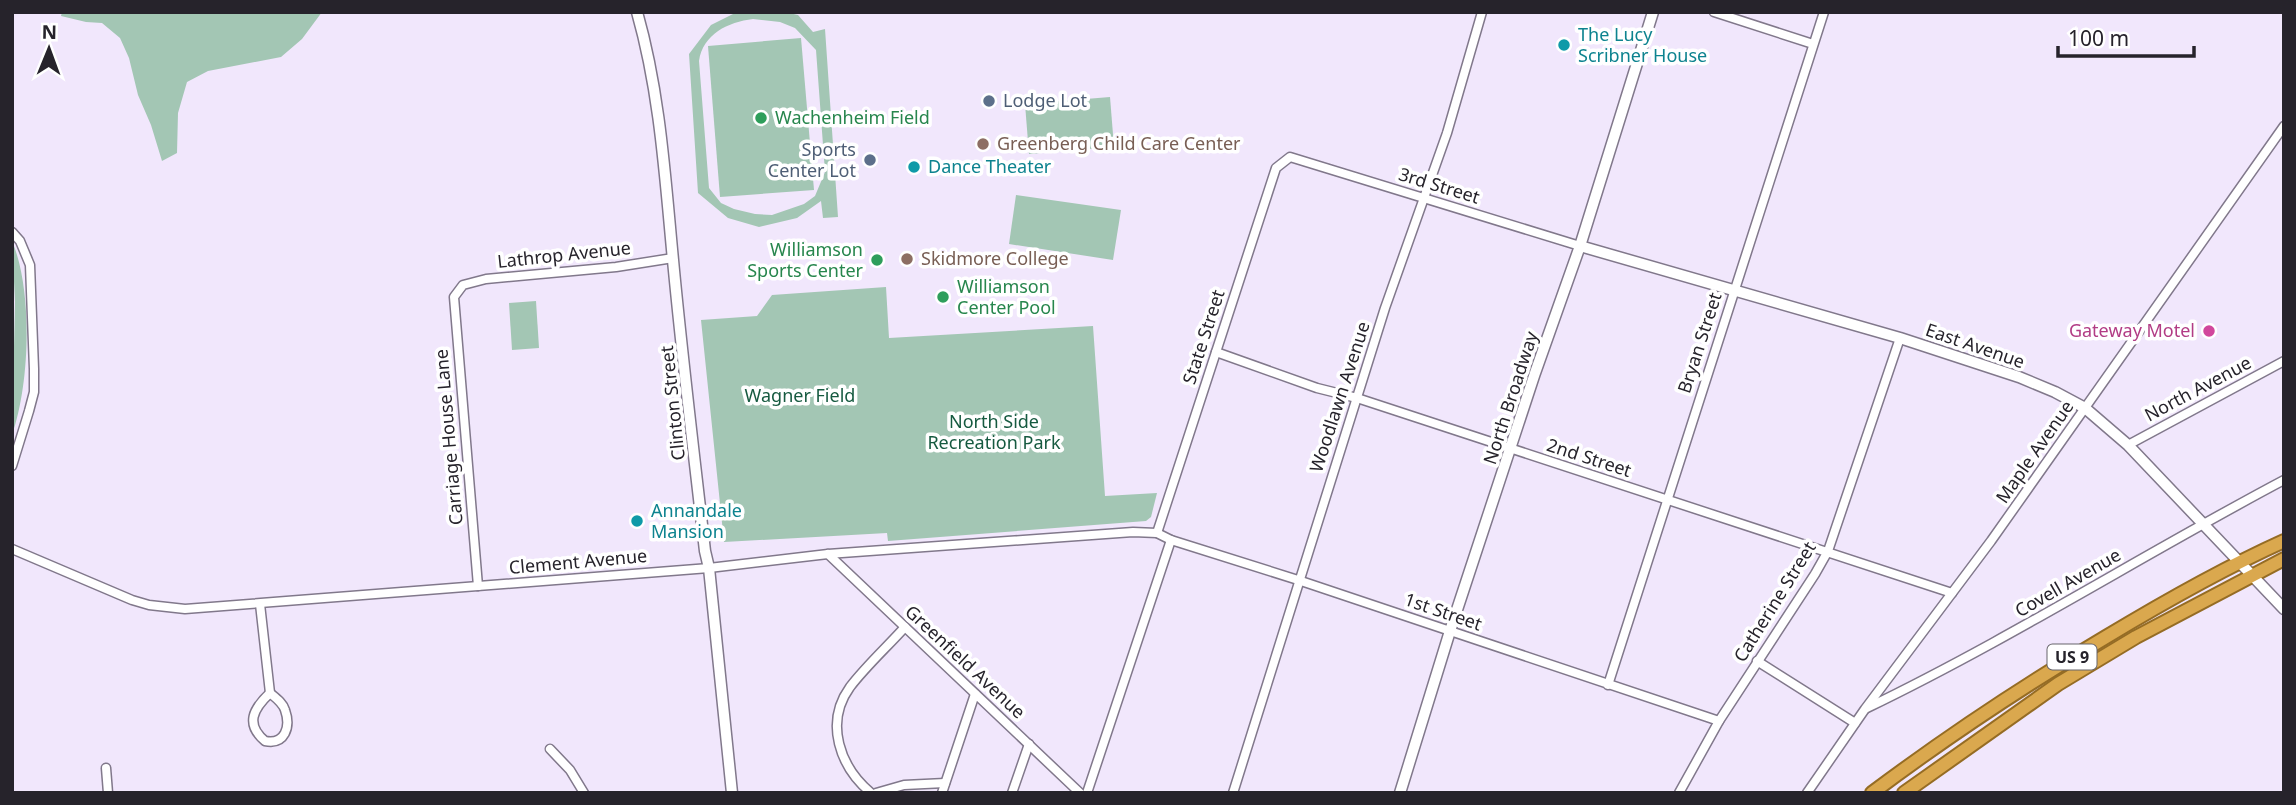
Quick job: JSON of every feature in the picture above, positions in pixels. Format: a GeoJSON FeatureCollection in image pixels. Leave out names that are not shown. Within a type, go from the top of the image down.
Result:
{"type":"FeatureCollection","features":[{"type":"Feature","properties":{"kind":"highway","name":"US 9"},"geometry":{"type":"LineString","coordinates":[[1872,793],[2013,692],[2147,612],[2239,561],[2284,541]]}},
{"type":"Feature","properties":{"kind":"highway","name":"US 9"},"geometry":{"type":"LineString","coordinates":[[1904,793],[2058,684],[2136,637],[2284,559]]}},
{"type":"Feature","properties":{"kind":"street","name":"Clinton Street"},"geometry":{"type":"LineString","coordinates":[[637,12],[646,45],[667,184],[732,793]]}},
{"type":"Feature","properties":{"kind":"street","name":"Woodlawn Avenue"},"geometry":{"type":"LineString","coordinates":[[1233,793],[1385,308],[1447,133],[1482,12]]}},
{"type":"Feature","properties":{"kind":"street","name":"North Broadway"},"geometry":{"type":"LineString","coordinates":[[1400,793],[1450,631],[1580,246],[1653,12]]}},
{"type":"Feature","properties":{"kind":"street"},"geometry":{"type":"LineString","coordinates":[[1714,12],[1813,44]]}},
{"type":"Feature","properties":{"kind":"street","name":"Bryan Street"},"geometry":{"type":"LineString","coordinates":[[1608,685],[1824,12]]}},
{"type":"Feature","properties":{"kind":"street","name":"Maple Avenue"},"geometry":{"type":"LineString","coordinates":[[1807,793],[1865,709],[2085,408],[2284,126]]}},
{"type":"Feature","properties":{"kind":"street","name":"3rd Street"},"geometry":{"type":"LineString","coordinates":[[1290,157],[1580,246]]}},
{"type":"Feature","properties":{"kind":"street","name":"State Street"},"geometry":{"type":"LineString","coordinates":[[1157,533],[1276,168],[1290,157]]}},
{"type":"Feature","properties":{"kind":"street"},"geometry":{"type":"LineString","coordinates":[[12,232],[20,241],[30,265],[34,392],[12,466]]}},
{"type":"Feature","properties":{"kind":"street","name":"East Avenue"},"geometry":{"type":"LineString","coordinates":[[1580,246],[1900,338],[2020,377],[2055,392],[2085,408],[2128,445],[2284,609]]}},
{"type":"Feature","properties":{"kind":"street","name":"Lathrop Avenue"},"geometry":{"type":"LineString","coordinates":[[461,288],[463,285],[486,279],[616,267],[673,258]]}},
{"type":"Feature","properties":{"kind":"street","name":"Carriage House Lane"},"geometry":{"type":"LineString","coordinates":[[461,288],[454,297],[454,314],[478,586]]}},
{"type":"Feature","properties":{"kind":"street","name":"Catherine Street"},"geometry":{"type":"LineString","coordinates":[[1679,793],[1719,722],[1828,551],[1900,338]]}},
{"type":"Feature","properties":{"kind":"street","name":"2nd Street"},"geometry":{"type":"LineString","coordinates":[[1216,352],[1317,388],[1357,398],[1952,593]]}},
{"type":"Feature","properties":{"kind":"street","name":"North Avenue"},"geometry":{"type":"LineString","coordinates":[[2128,445],[2284,361]]}},
{"type":"Feature","properties":{"kind":"street","name":"Covell Avenue"},"geometry":{"type":"LineString","coordinates":[[1865,709],[1951,667],[2284,480]]}},
{"type":"Feature","properties":{"kind":"street","name":"Clement Avenue"},"geometry":{"type":"LineString","coordinates":[[12,550],[132,600],[149,605],[186,609],[709,568],[828,554],[1133,532],[1157,533]]}},
{"type":"Feature","properties":{"kind":"street","name":"1st Street"},"geometry":{"type":"LineString","coordinates":[[1157,533],[1171,540],[1719,722]]}},
{"type":"Feature","properties":{"kind":"street"},"geometry":{"type":"LineString","coordinates":[[1087,793],[1171,540]]}},
{"type":"Feature","properties":{"kind":"street","name":"Greenfield Avenue"},"geometry":{"type":"LineString","coordinates":[[828,554],[1080,793]]}},
{"type":"Feature","properties":{"kind":"street"},"geometry":{"type":"LineString","coordinates":[[260,604],[270,693],[285,709],[288,724],[287,732],[277,742],[265,741],[254,729],[252,722],[257,708],[270,693]]}},
{"type":"Feature","properties":{"kind":"street"},"geometry":{"type":"LineString","coordinates":[[871,793],[849,769],[840,751],[837,730],[839,708],[849,688],[905,627]]}},
{"type":"Feature","properties":{"kind":"street"},"geometry":{"type":"LineString","coordinates":[[1757,661],[1855,723]]}},
{"type":"Feature","properties":{"kind":"street"},"geometry":{"type":"LineString","coordinates":[[942,793],[975,694]]}},
{"type":"Feature","properties":{"kind":"street"},"geometry":{"type":"LineString","coordinates":[[1012,793],[1029,744]]}},
{"type":"Feature","properties":{"kind":"street"},"geometry":{"type":"LineString","coordinates":[[551,749],[570,770],[584,793]]}},
{"type":"Feature","properties":{"kind":"street"},"geometry":{"type":"LineString","coordinates":[[106,768],[108,793]]}},
{"type":"Feature","properties":{"kind":"street"},"geometry":{"type":"LineString","coordinates":[[876,793],[904,785],[945,783]]}},
{"type":"Feature","properties":{"kind":"green space"},"geometry":{"type":"Polygon","coordinates":[[[62,12],[322,12],[302,39],[281,57],[208,71],[187,82],[178,113],[177,153],[162,161],[120,38],[102,23],[61,16],[62,12]]]}},
{"type":"Feature","properties":{"kind":"green space"},"geometry":{"type":"Polygon","coordinates":[[[737,12],[785,12],[798,15],[813,32],[825,29],[838,217],[823,218],[821,201],[797,218],[759,227],[728,218],[698,193],[689,54],[711,25],[737,12]],[[753,19],[726,26],[706,43],[699,61],[709,188],[721,203],[755,214],[772,215],[804,204],[815,196],[825,172],[816,50],[795,28],[780,22],[753,19]]]}},
{"type":"Feature","properties":{"kind":"green space","name":"Wachenheim Field"},"geometry":{"type":"Polygon","coordinates":[[[801,38],[814,190],[720,197],[708,46],[801,38]]]}},
{"type":"Feature","properties":{"kind":"green space"},"geometry":{"type":"Polygon","coordinates":[[[1110,97],[1114,147],[1029,154],[1025,104],[1110,97]]]}},
{"type":"Feature","properties":{"kind":"green space"},"geometry":{"type":"Polygon","coordinates":[[[1016,195],[1121,210],[1113,260],[1009,244],[1016,195]]]}},
{"type":"Feature","properties":{"kind":"green space"},"geometry":{"type":"Polygon","coordinates":[[[12,241],[23,285],[27,337],[23,390],[12,435],[15,302],[12,241]]]}},
{"type":"Feature","properties":{"kind":"green space"},"geometry":{"type":"Polygon","coordinates":[[[886,287],[889,338],[1093,326],[1105,496],[1157,493],[1151,517],[1146,521],[888,541],[887,533],[724,542],[701,320],[757,316],[772,295],[886,287]]]}},
{"type":"Feature","properties":{"kind":"green space"},"geometry":{"type":"Polygon","coordinates":[[[536,301],[539,348],[512,350],[509,303],[536,301]]]}},
{"type":"Feature","properties":{"kind":"place","name":"The Lucy Scribner House"},"geometry":{"type":"Point","coordinates":[1564,45]}},
{"type":"Feature","properties":{"kind":"place","name":"Lodge Lot"},"geometry":{"type":"Point","coordinates":[989,101]}},
{"type":"Feature","properties":{"kind":"place","name":"Wachenheim Field"},"geometry":{"type":"Point","coordinates":[761,118]}},
{"type":"Feature","properties":{"kind":"place","name":"Greenberg Child Care Center"},"geometry":{"type":"Point","coordinates":[983,144]}},
{"type":"Feature","properties":{"kind":"place","name":"Sports Center Lot"},"geometry":{"type":"Point","coordinates":[870,160]}},
{"type":"Feature","properties":{"kind":"place","name":"Dance Theater"},"geometry":{"type":"Point","coordinates":[914,167]}},
{"type":"Feature","properties":{"kind":"place","name":"Skidmore College"},"geometry":{"type":"Point","coordinates":[907,259]}},
{"type":"Feature","properties":{"kind":"place","name":"Williamson Sports Center"},"geometry":{"type":"Point","coordinates":[877,260]}},
{"type":"Feature","properties":{"kind":"place","name":"Williamson Center Pool"},"geometry":{"type":"Point","coordinates":[943,297]}},
{"type":"Feature","properties":{"kind":"place","name":"Gateway Motel"},"geometry":{"type":"Point","coordinates":[2209,331]}},
{"type":"Feature","properties":{"kind":"place","name":"Annandale Mansion"},"geometry":{"type":"Point","coordinates":[637,521]}},
{"type":"Feature","properties":{"kind":"park label","name":"Wagner Field"},"geometry":{"type":"Point","coordinates":[800,396]}},
{"type":"Feature","properties":{"kind":"park label","name":"North Side Recreation Park"},"geometry":{"type":"Point","coordinates":[994,432]}}]}
